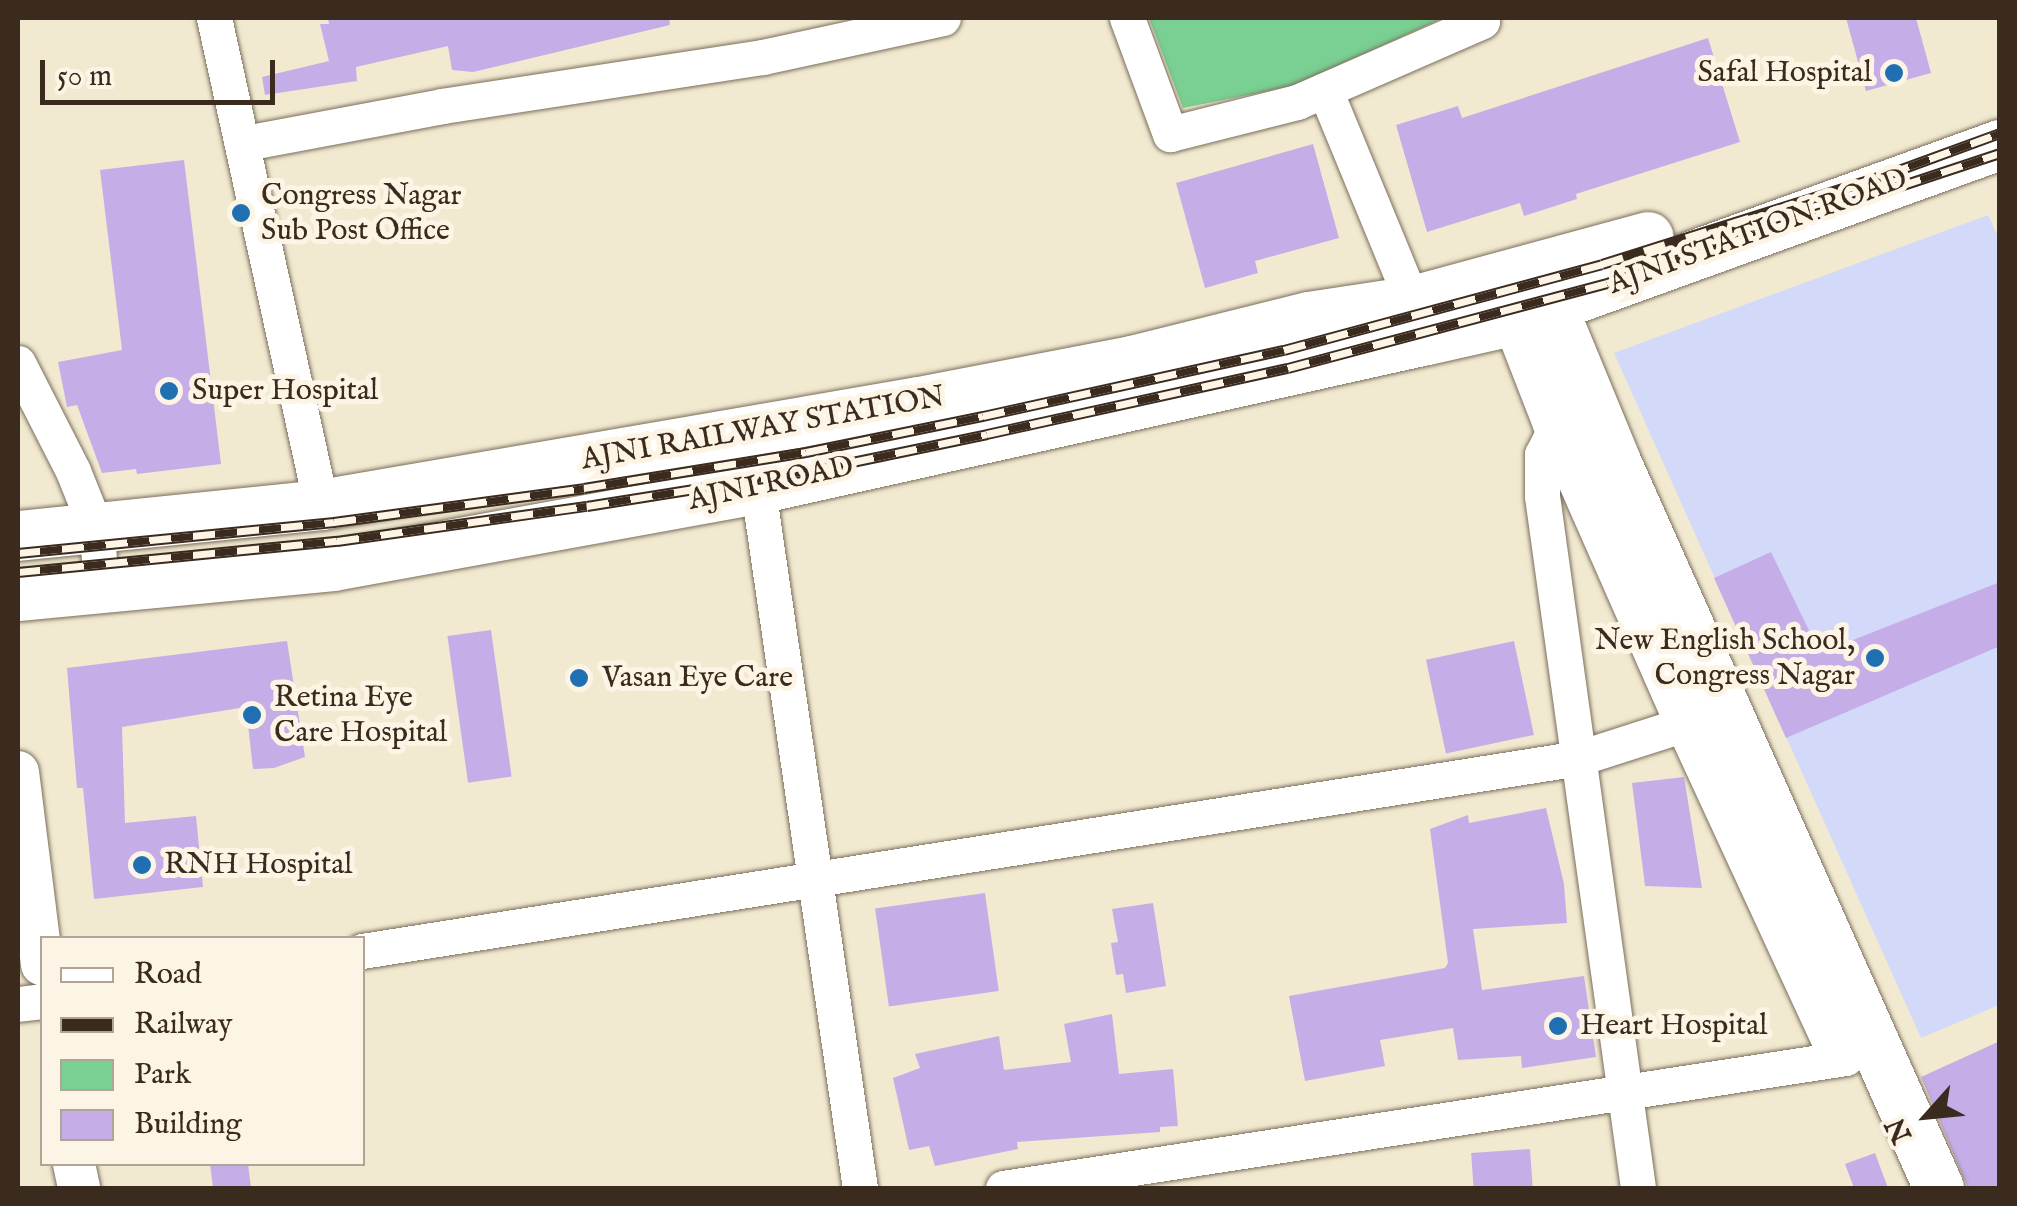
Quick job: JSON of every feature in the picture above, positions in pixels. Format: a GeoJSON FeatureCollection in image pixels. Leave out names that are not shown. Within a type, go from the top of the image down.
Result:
{"type":"FeatureCollection","features":[{"type":"Feature","properties":{"kind":"main road"},"geometry":{"type":"LineString","coordinates":[[1540,294],[2000,120]]}},
{"type":"Feature","properties":{"kind":"main road","name":"AJNI STATION ROAD"},"geometry":{"type":"LineString","coordinates":[[1540,294],[2000,145]]}},
{"type":"Feature","properties":{"kind":"main road","name":"AJNI ROAD"},"geometry":{"type":"LineString","coordinates":[[18,596],[334,566],[758,489],[1433,325],[1540,294]]}},
{"type":"Feature","properties":{"kind":"main road"},"geometry":{"type":"LineString","coordinates":[[1540,294],[1559,375],[1709,716],[1902,1188]]}},
{"type":"Feature","properties":{"kind":"main road"},"geometry":{"type":"LineString","coordinates":[[1540,294],[1559,375],[1558,423],[1709,716],[1939,1188]]}},
{"type":"Feature","properties":{"kind":"main road","name":"AJNI RAILWAY STATION"},"geometry":{"type":"LineString","coordinates":[[18,536],[97,531],[321,505],[919,402],[1132,361],[1309,318],[1433,325]]}},
{"type":"Feature","properties":{"kind":"main road"},"geometry":{"type":"LineString","coordinates":[[1433,325],[1559,375]]}},
{"type":"Feature","properties":{"kind":"street"},"geometry":{"type":"LineString","coordinates":[[214,18],[245,143],[321,505]]}},
{"type":"Feature","properties":{"kind":"street"},"geometry":{"type":"LineString","coordinates":[[245,143],[442,106],[763,57],[943,18]]}},
{"type":"Feature","properties":{"kind":"street"},"geometry":{"type":"LineString","coordinates":[[1127,18],[1170,134],[1297,102],[1481,18]]}},
{"type":"Feature","properties":{"kind":"street"},"geometry":{"type":"LineString","coordinates":[[1325,90],[1433,325]]}},
{"type":"Feature","properties":{"kind":"street"},"geometry":{"type":"LineString","coordinates":[[18,364],[73,471],[97,531],[101,588]]}},
{"type":"Feature","properties":{"kind":"street"},"geometry":{"type":"LineString","coordinates":[[1558,423],[1542,454],[1542,496],[1638,1188]]}},
{"type":"Feature","properties":{"kind":"street"},"geometry":{"type":"LineString","coordinates":[[758,489],[860,1188]]}},
{"type":"Feature","properties":{"kind":"street"},"geometry":{"type":"LineString","coordinates":[[365,951],[1578,758],[1709,716]]}},
{"type":"Feature","properties":{"kind":"street"},"geometry":{"type":"LineString","coordinates":[[18,772],[40,949]]}},
{"type":"Feature","properties":{"kind":"street"},"geometry":{"type":"LineString","coordinates":[[1003,1188],[1846,1058]]}},
{"type":"Feature","properties":{"kind":"shaded area","name":"New English School, Congress Nagar"},"geometry":{"type":"Polygon","coordinates":[[[1988,215],[2000,241],[1999,1005],[1921,1038],[1614,353],[1988,215]]]}},
{"type":"Feature","properties":{"kind":"green space"},"geometry":{"type":"Polygon","coordinates":[[[1149,18],[1443,18],[1293,86],[1183,108],[1149,18]]]}},
{"type":"Feature","properties":{"kind":"building"},"geometry":{"type":"Polygon","coordinates":[[[328,18],[669,18],[670,25],[473,72],[452,70],[448,46],[356,67],[357,81],[265,95],[262,77],[329,61],[320,24],[329,24],[328,18]]]}},
{"type":"Feature","properties":{"kind":"building","name":"Safal Hospital"},"geometry":{"type":"Polygon","coordinates":[[[1846,18],[1916,18],[1931,73],[1866,91],[1846,18]]]}},
{"type":"Feature","properties":{"kind":"building"},"geometry":{"type":"Polygon","coordinates":[[[1708,38],[1740,142],[1576,194],[1577,199],[1524,216],[1520,203],[1427,232],[1396,125],[1458,106],[1462,118],[1708,38]]]}},
{"type":"Feature","properties":{"kind":"building"},"geometry":{"type":"Polygon","coordinates":[[[1313,144],[1339,238],[1255,261],[1258,273],[1205,288],[1176,183],[1313,144]]]}},
{"type":"Feature","properties":{"kind":"building"},"geometry":{"type":"Polygon","coordinates":[[[184,160],[221,464],[137,474],[136,469],[102,473],[77,405],[67,407],[58,362],[122,350],[100,170],[184,160]]]}},
{"type":"Feature","properties":{"kind":"building"},"geometry":{"type":"Polygon","coordinates":[[[1771,552],[1820,653],[2000,582],[2000,646],[1786,738],[1714,578],[1771,552]]]}},
{"type":"Feature","properties":{"kind":"building"},"geometry":{"type":"Polygon","coordinates":[[[491,630],[512,777],[468,783],[447,636],[491,630]]]}},
{"type":"Feature","properties":{"kind":"building"},"geometry":{"type":"Polygon","coordinates":[[[287,641],[305,757],[274,768],[253,769],[246,707],[122,727],[125,823],[196,816],[203,887],[94,899],[83,788],[77,788],[67,668],[287,641]]]}},
{"type":"Feature","properties":{"kind":"building"},"geometry":{"type":"Polygon","coordinates":[[[1514,641],[1534,735],[1446,754],[1426,660],[1514,641]]]}},
{"type":"Feature","properties":{"kind":"building"},"geometry":{"type":"Polygon","coordinates":[[[1684,777],[1702,888],[1645,886],[1632,783],[1684,777]]]}},
{"type":"Feature","properties":{"kind":"building"},"geometry":{"type":"Polygon","coordinates":[[[1546,808],[1564,884],[1567,923],[1473,929],[1482,990],[1584,976],[1596,1057],[1522,1068],[1521,1056],[1458,1060],[1453,1028],[1380,1040],[1385,1066],[1305,1081],[1289,996],[1445,968],[1448,963],[1430,829],[1468,815],[1469,823],[1546,808]]]}},
{"type":"Feature","properties":{"kind":"building"},"geometry":{"type":"Polygon","coordinates":[[[985,893],[999,991],[889,1006],[875,908],[985,893]]]}},
{"type":"Feature","properties":{"kind":"building"},"geometry":{"type":"Polygon","coordinates":[[[1153,903],[1166,986],[1126,993],[1123,974],[1116,975],[1111,943],[1118,942],[1112,909],[1153,903]]]}},
{"type":"Feature","properties":{"kind":"building"},"geometry":{"type":"Polygon","coordinates":[[[1112,1014],[1119,1074],[1173,1069],[1178,1126],[1160,1127],[1160,1132],[1017,1142],[1018,1149],[935,1166],[929,1146],[909,1150],[893,1078],[920,1068],[915,1054],[999,1036],[1004,1070],[1071,1062],[1064,1024],[1112,1014]]]}},
{"type":"Feature","properties":{"kind":"building"},"geometry":{"type":"Polygon","coordinates":[[[2000,1041],[2000,1188],[1968,1188],[1921,1077],[2000,1041]]]}},
{"type":"Feature","properties":{"kind":"building"},"geometry":{"type":"Polygon","coordinates":[[[1530,1149],[1533,1188],[1474,1188],[1471,1153],[1530,1149]]]}},
{"type":"Feature","properties":{"kind":"building"},"geometry":{"type":"Polygon","coordinates":[[[1875,1153],[1888,1188],[1854,1188],[1845,1164],[1875,1153]]]}},
{"type":"Feature","properties":{"kind":"building"},"geometry":{"type":"Polygon","coordinates":[[[210,1166],[248,1166],[251,1188],[213,1188],[210,1166]]]}},
{"type":"Feature","properties":{"kind":"railway"},"geometry":{"type":"LineString","coordinates":[[18,553],[334,522],[584,488],[806,452],[983,416],[1284,350],[1602,264],[1888,174],[2000,133]]}},
{"type":"Feature","properties":{"kind":"railway"},"geometry":{"type":"LineString","coordinates":[[18,572],[337,541],[587,506],[809,471],[987,434],[1288,368],[1607,283],[2000,153]]}},
{"type":"Feature","properties":{"kind":"place","name":"Safal Hospital"},"geometry":{"type":"Point","coordinates":[1894,73]}},
{"type":"Feature","properties":{"kind":"place","name":"Congress Nagar Sub Post Office"},"geometry":{"type":"Point","coordinates":[241,213]}},
{"type":"Feature","properties":{"kind":"place","name":"Super Hospital"},"geometry":{"type":"Point","coordinates":[169,391]}},
{"type":"Feature","properties":{"kind":"place","name":"New English School, Congress Nagar"},"geometry":{"type":"Point","coordinates":[1875,658]}},
{"type":"Feature","properties":{"kind":"place","name":"Vasan Eye Care"},"geometry":{"type":"Point","coordinates":[579,678]}},
{"type":"Feature","properties":{"kind":"place","name":"Retina Eye Care Hospital"},"geometry":{"type":"Point","coordinates":[252,715]}},
{"type":"Feature","properties":{"kind":"place","name":"RNH Hospital"},"geometry":{"type":"Point","coordinates":[142,865]}},
{"type":"Feature","properties":{"kind":"place","name":"Heart Hospital"},"geometry":{"type":"Point","coordinates":[1558,1026]}}]}
